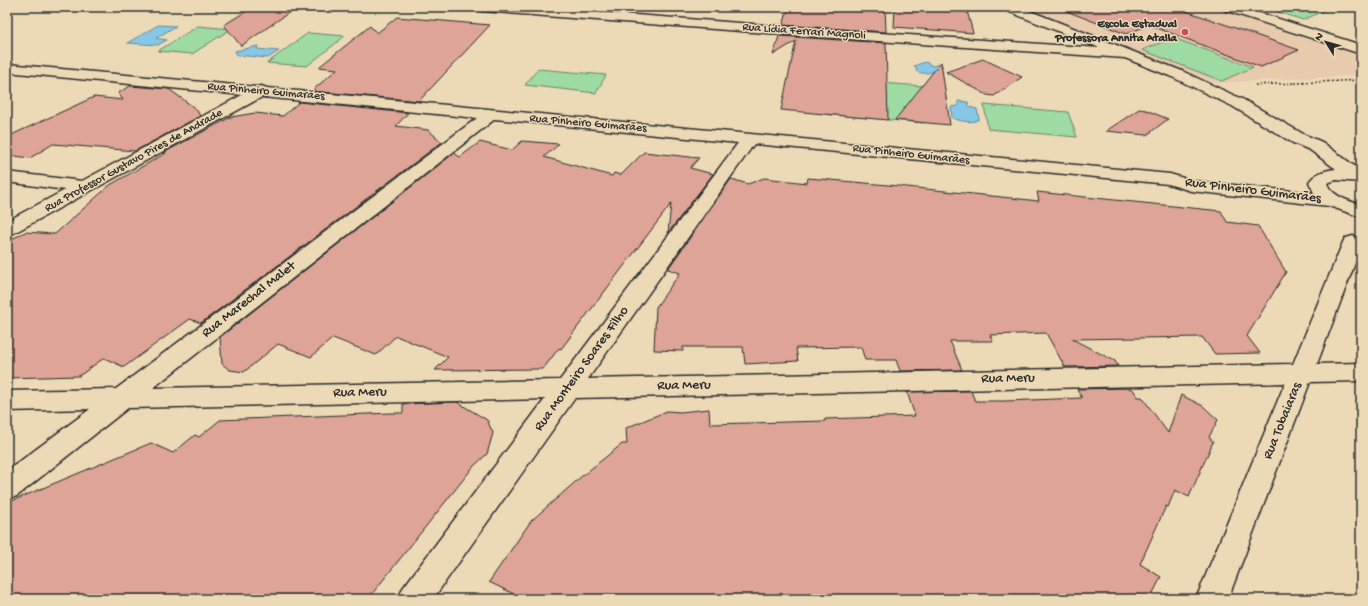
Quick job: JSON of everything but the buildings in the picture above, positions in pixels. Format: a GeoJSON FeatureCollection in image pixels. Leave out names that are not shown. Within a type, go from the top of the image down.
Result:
{"type":"FeatureCollection","features":[{"type":"Feature","properties":{"kind":"street","name":"Rua Lídia Ferrari Magnoli"},"geometry":{"type":"LineString","coordinates":[[482,7],[791,31],[1126,54]]}},
{"type":"Feature","properties":{"kind":"street"},"geometry":{"type":"LineString","coordinates":[[1009,7],[1177,74],[1238,103],[1300,139],[1316,146],[1360,178]]}},
{"type":"Feature","properties":{"kind":"street"},"geometry":{"type":"LineString","coordinates":[[1228,7],[1361,50]]}},
{"type":"Feature","properties":{"kind":"street","name":"Rua Pinheiro Guimarães"},"geometry":{"type":"LineString","coordinates":[[7,68],[261,91],[1170,179],[1191,186],[1348,207]]}},
{"type":"Feature","properties":{"kind":"street","name":"Rua Professor Gustavo Pires de Andrade"},"geometry":{"type":"LineString","coordinates":[[7,230],[261,91]]}},
{"type":"Feature","properties":{"kind":"street","name":"Rua Marechal Malet"},"geometry":{"type":"LineString","coordinates":[[7,487],[492,114]]}},
{"type":"Feature","properties":{"kind":"street","name":"Rua Monteiro Soares Filho"},"geometry":{"type":"LineString","coordinates":[[414,599],[750,138]]}},
{"type":"Feature","properties":{"kind":"street"},"geometry":{"type":"LineString","coordinates":[[1300,139],[1302,147],[1319,162],[1322,181],[1327,197],[1348,207]]}},
{"type":"Feature","properties":{"kind":"street","name":"Rua Pinheiro Guimarães"},"geometry":{"type":"LineString","coordinates":[[1170,179],[1187,175],[1322,181],[1347,175],[1360,178]]}},
{"type":"Feature","properties":{"kind":"street"},"geometry":{"type":"LineString","coordinates":[[7,177],[86,187]]}},
{"type":"Feature","properties":{"kind":"street","name":"Rua Tobaiaras"},"geometry":{"type":"LineString","coordinates":[[1212,599],[1302,373],[1357,241],[1346,233],[1348,207]]}},
{"type":"Feature","properties":{"kind":"street","name":"Rua Meru"},"geometry":{"type":"LineString","coordinates":[[7,401],[1361,372]]}},
{"type":"Feature","properties":{"kind":"path"},"geometry":{"type":"LineString","coordinates":[[1253,86],[1361,80]]}},
{"type":"Feature","properties":{"kind":"shaded area","name":"Escola Estadual Professora Annita Atalla"},"geometry":{"type":"Polygon","coordinates":[[[1022,7],[1211,7],[1361,56],[1361,75],[1215,83],[1022,7]]]}},
{"type":"Feature","properties":{"kind":"green space"},"geometry":{"type":"Polygon","coordinates":[[[1262,7],[1321,7],[1328,9],[1303,20],[1262,7]]]}},
{"type":"Feature","properties":{"kind":"green space"},"geometry":{"type":"Polygon","coordinates":[[[198,26],[231,29],[192,54],[158,51],[198,26]]]}},
{"type":"Feature","properties":{"kind":"green space"},"geometry":{"type":"Polygon","coordinates":[[[308,33],[345,36],[307,66],[267,63],[308,33]]]}},
{"type":"Feature","properties":{"kind":"green space"},"geometry":{"type":"Polygon","coordinates":[[[1173,38],[1253,67],[1222,81],[1142,50],[1173,38]]]}},
{"type":"Feature","properties":{"kind":"green space"},"geometry":{"type":"Polygon","coordinates":[[[538,69],[606,75],[596,93],[525,85],[538,69]]]}},
{"type":"Feature","properties":{"kind":"green space"},"geometry":{"type":"Polygon","coordinates":[[[825,79],[922,86],[924,123],[822,114],[825,79]]]}},
{"type":"Feature","properties":{"kind":"green space"},"geometry":{"type":"Polygon","coordinates":[[[984,105],[1068,112],[1077,137],[988,129],[984,105]]]}},
{"type":"Feature","properties":{"kind":"water"},"geometry":{"type":"Polygon","coordinates":[[[158,25],[176,26],[156,38],[167,40],[158,45],[127,43],[158,25]]]}},
{"type":"Feature","properties":{"kind":"water"},"geometry":{"type":"Polygon","coordinates":[[[258,46],[257,49],[279,51],[268,58],[237,55],[235,51],[258,46]]]}},
{"type":"Feature","properties":{"kind":"water"},"geometry":{"type":"Polygon","coordinates":[[[925,62],[933,66],[939,64],[943,66],[930,73],[916,71],[917,68],[914,66],[925,62]]]}},
{"type":"Feature","properties":{"kind":"water"},"geometry":{"type":"Polygon","coordinates":[[[958,101],[968,102],[969,107],[977,109],[979,119],[969,122],[952,118],[951,107],[958,106],[958,101]]]}},
{"type":"Feature","properties":{"kind":"place","name":"Escola Estadual Professora Annita Atalla"},"geometry":{"type":"Point","coordinates":[1185,32]}}]}
